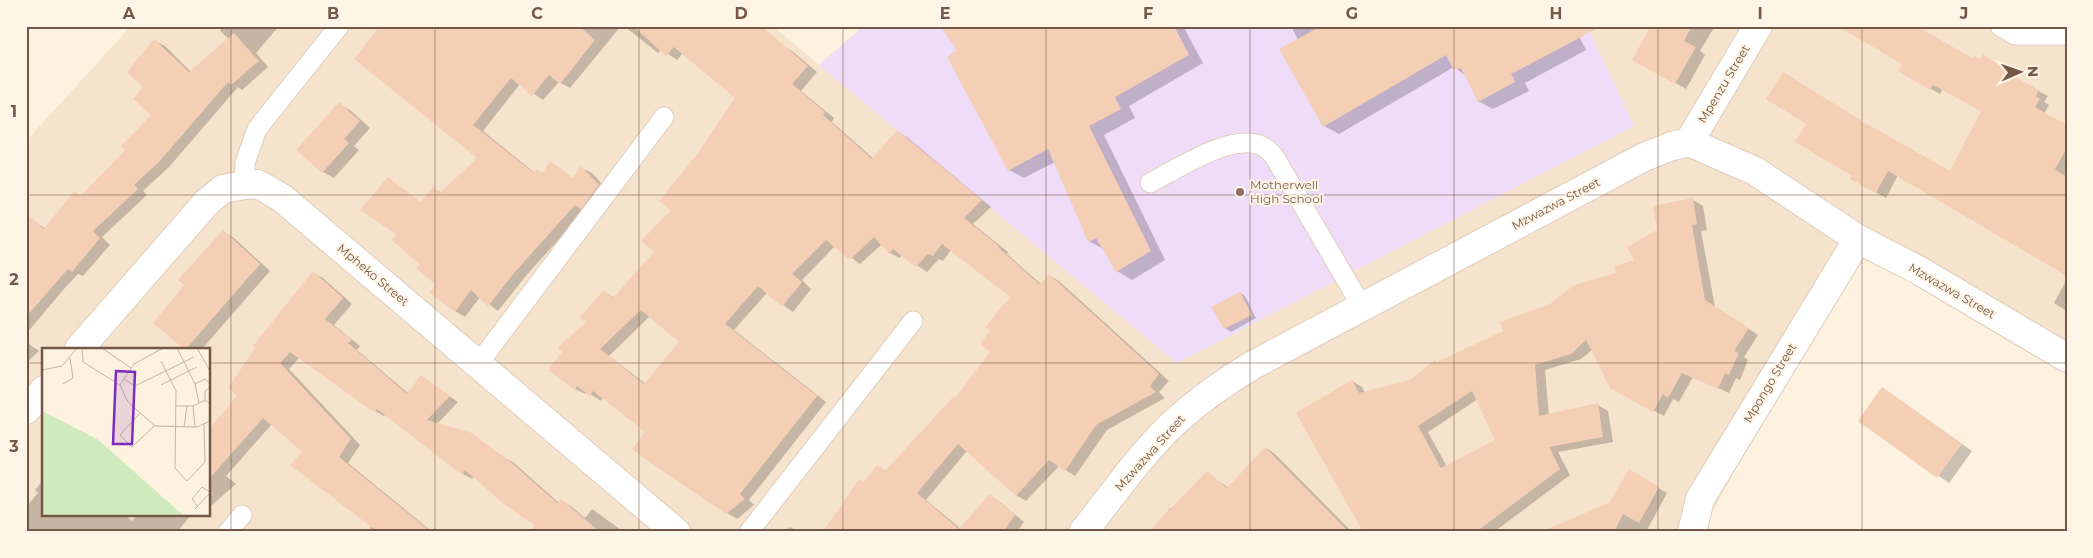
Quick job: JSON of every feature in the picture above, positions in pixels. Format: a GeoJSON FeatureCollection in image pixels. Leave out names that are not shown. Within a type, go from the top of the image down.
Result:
{"type":"FeatureCollection","features":[{"type":"Feature","properties":{"kind":"street","name":"Mpenzu Street"},"geometry":{"type":"LineString","coordinates":[[1689,142],[1758,26]]}},
{"type":"Feature","properties":{"kind":"street","name":"Mzwazwa Street"},"geometry":{"type":"LineString","coordinates":[[1083,532],[1139,462],[1176,422],[1214,389],[1253,365],[1644,157],[1672,146],[1689,142],[1754,171],[1858,239],[1920,272],[2067,358]]}},
{"type":"Feature","properties":{"kind":"street","name":"Mpheko Street"},"geometry":{"type":"LineString","coordinates":[[80,348],[207,202],[223,189],[258,184],[282,198],[676,532]]}},
{"type":"Feature","properties":{"kind":"street","name":"Mpongo Street"},"geometry":{"type":"LineString","coordinates":[[1692,532],[1700,499],[1858,239]]}},
{"type":"Feature","properties":{"kind":"street"},"geometry":{"type":"LineString","coordinates":[[26,410],[42,392]]}},
{"type":"Feature","properties":{"kind":"lane"},"geometry":{"type":"LineString","coordinates":[[244,185],[245,163],[257,129],[339,26]]}},
{"type":"Feature","properties":{"kind":"lane"},"geometry":{"type":"LineString","coordinates":[[2000,26],[2015,35],[2067,35]]}},
{"type":"Feature","properties":{"kind":"lane"},"geometry":{"type":"LineString","coordinates":[[478,364],[664,118]]}},
{"type":"Feature","properties":{"kind":"lane"},"geometry":{"type":"LineString","coordinates":[[1150,183],[1205,154],[1236,144],[1253,143],[1264,146],[1274,156],[1362,307]]}},
{"type":"Feature","properties":{"kind":"lane"},"geometry":{"type":"LineString","coordinates":[[749,532],[913,321]]}},
{"type":"Feature","properties":{"kind":"lane"},"geometry":{"type":"LineString","coordinates":[[228,532],[242,514]]}},
{"type":"Feature","properties":{"kind":"shaded area"},"geometry":{"type":"Polygon","coordinates":[[[131,26],[773,26],[819,65],[864,26],[2067,26],[2067,359],[1858,239],[1702,532],[26,532],[26,141],[131,26]]]}},
{"type":"Feature","properties":{"kind":"shaded area","name":"Motherwell High School"},"geometry":{"type":"Polygon","coordinates":[[[864,26],[1587,26],[1634,126],[1177,363],[819,65],[864,26]]]}},
{"type":"Feature","properties":{"kind":"building"},"geometry":{"type":"Polygon","coordinates":[[[380,26],[579,26],[595,40],[560,84],[549,75],[532,96],[511,78],[473,125],[534,173],[537,169],[542,174],[550,161],[573,178],[581,166],[599,185],[581,209],[575,205],[515,272],[488,306],[471,290],[455,312],[429,292],[436,285],[416,268],[420,265],[392,240],[396,234],[360,210],[388,177],[421,202],[433,186],[440,193],[477,158],[354,59],[380,26]]]}},
{"type":"Feature","properties":{"kind":"building"},"geometry":{"type":"Polygon","coordinates":[[[633,26],[761,26],[808,66],[792,84],[825,112],[823,115],[872,159],[897,130],[982,200],[964,218],[999,246],[1040,285],[1049,274],[1159,374],[1150,386],[1156,392],[1096,425],[1065,471],[1049,460],[1016,496],[958,444],[917,493],[959,529],[990,494],[1015,515],[1003,532],[823,532],[859,479],[864,482],[877,465],[885,471],[954,396],[955,398],[990,352],[980,344],[990,330],[985,327],[1010,297],[942,244],[933,256],[928,254],[916,267],[893,249],[889,254],[874,237],[850,260],[826,240],[792,274],[802,282],[782,307],[758,286],[725,324],[817,396],[740,494],[745,499],[726,514],[655,466],[632,449],[645,432],[593,391],[590,396],[577,386],[575,390],[548,370],[562,352],[558,347],[586,322],[580,317],[604,290],[613,298],[654,252],[641,241],[671,210],[659,201],[698,153],[735,98],[674,47],[666,56],[633,26]],[[641,310],[600,349],[644,384],[679,342],[641,310]]]}},
{"type":"Feature","properties":{"kind":"building"},"geometry":{"type":"Polygon","coordinates":[[[940,26],[1174,26],[1189,55],[1115,97],[1121,109],[1089,126],[1151,251],[1116,272],[1096,238],[1088,242],[1048,149],[1008,171],[947,57],[957,50],[940,26]]]}},
{"type":"Feature","properties":{"kind":"building"},"geometry":{"type":"Polygon","coordinates":[[[1321,26],[1602,26],[1511,74],[1515,82],[1478,102],[1461,68],[1454,70],[1446,55],[1323,127],[1279,49],[1321,26]]]}},
{"type":"Feature","properties":{"kind":"building"},"geometry":{"type":"Polygon","coordinates":[[[1651,26],[1692,26],[1684,41],[1696,47],[1675,84],[1632,60],[1651,26]]]}},
{"type":"Feature","properties":{"kind":"building"},"geometry":{"type":"Polygon","coordinates":[[[1837,26],[1916,26],[1972,58],[1974,56],[1981,59],[1983,54],[2010,74],[2039,90],[2036,96],[2040,99],[2035,107],[2067,125],[2067,148],[2055,169],[2067,177],[2067,276],[1888,171],[1876,193],[1850,179],[1852,176],[1795,142],[1806,124],[1766,99],[1783,72],[1867,124],[1950,171],[1981,111],[1933,85],[1930,90],[1898,71],[1902,64],[1837,26]]]}},
{"type":"Feature","properties":{"kind":"building"},"geometry":{"type":"Polygon","coordinates":[[[234,33],[259,61],[231,85],[228,82],[159,162],[134,185],[138,189],[93,231],[100,238],[72,272],[68,269],[26,317],[26,213],[44,229],[74,191],[81,196],[125,150],[121,146],[151,115],[133,99],[143,87],[127,72],[154,39],[189,72],[234,33]]]}},
{"type":"Feature","properties":{"kind":"building"},"geometry":{"type":"Polygon","coordinates":[[[339,102],[360,121],[344,139],[349,143],[322,173],[296,150],[339,102]]]}},
{"type":"Feature","properties":{"kind":"building"},"geometry":{"type":"Polygon","coordinates":[[[1693,198],[1697,224],[1692,225],[1705,300],[1749,328],[1734,351],[1739,353],[1729,375],[1725,373],[1718,389],[1682,373],[1668,398],[1663,394],[1653,412],[1610,388],[1586,340],[1571,354],[1535,365],[1539,416],[1598,403],[1603,437],[1549,447],[1560,469],[1476,532],[1363,532],[1296,413],[1352,380],[1359,393],[1410,380],[1435,360],[1437,362],[1503,331],[1500,322],[1550,304],[1574,285],[1616,273],[1615,266],[1634,260],[1627,247],[1657,230],[1653,206],[1693,198]],[[1472,391],[1418,426],[1441,468],[1495,440],[1472,391]]]}},
{"type":"Feature","properties":{"kind":"building"},"geometry":{"type":"Polygon","coordinates":[[[223,230],[260,264],[187,348],[183,348],[153,323],[184,285],[178,280],[223,230]]]}},
{"type":"Feature","properties":{"kind":"building"},"geometry":{"type":"Polygon","coordinates":[[[313,271],[343,298],[325,319],[352,340],[348,343],[407,394],[421,375],[450,396],[427,420],[472,433],[502,457],[503,455],[557,503],[561,499],[600,532],[529,532],[535,526],[504,504],[465,470],[462,475],[377,409],[374,412],[290,352],[280,363],[351,439],[339,457],[431,532],[378,532],[290,465],[302,452],[263,418],[210,478],[210,428],[237,396],[228,388],[255,348],[253,346],[313,271]]]}},
{"type":"Feature","properties":{"kind":"building"},"geometry":{"type":"Polygon","coordinates":[[[1240,292],[1252,315],[1224,329],[1211,307],[1240,292]]]}},
{"type":"Feature","properties":{"kind":"building"},"geometry":{"type":"Polygon","coordinates":[[[1882,387],[1962,444],[1937,478],[1858,421],[1882,387]]]}},
{"type":"Feature","properties":{"kind":"building"},"geometry":{"type":"Polygon","coordinates":[[[1265,447],[1349,532],[1148,532],[1207,471],[1227,488],[1265,447]]]}},
{"type":"Feature","properties":{"kind":"building"},"geometry":{"type":"Polygon","coordinates":[[[1629,469],[1659,487],[1639,523],[1623,514],[1614,532],[1541,532],[1610,502],[1629,469]]]}},
{"type":"Feature","properties":{"kind":"place","name":"Motherwell High School"},"geometry":{"type":"Point","coordinates":[1240,192]}}]}
